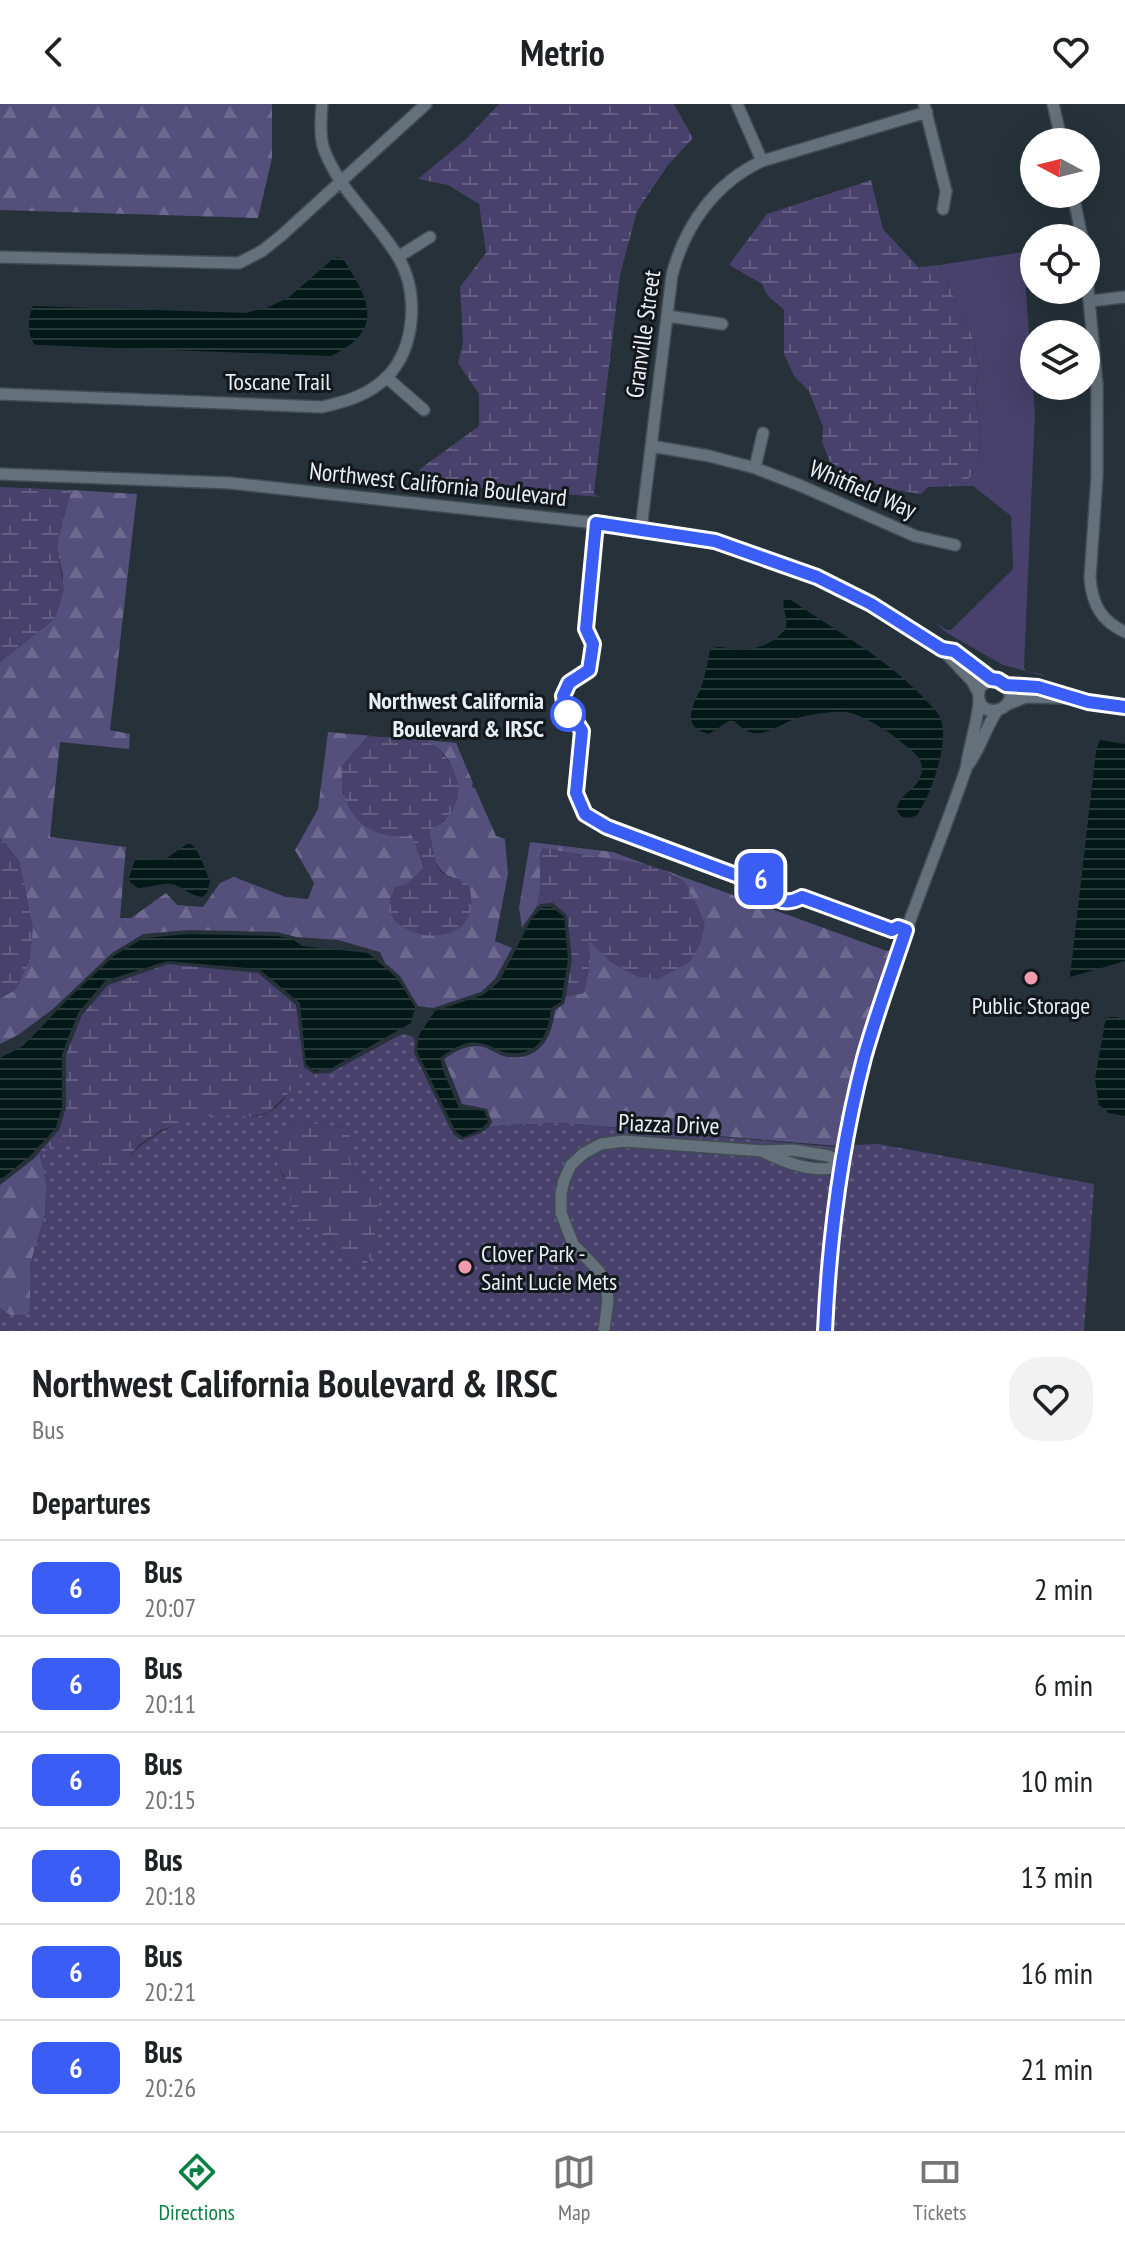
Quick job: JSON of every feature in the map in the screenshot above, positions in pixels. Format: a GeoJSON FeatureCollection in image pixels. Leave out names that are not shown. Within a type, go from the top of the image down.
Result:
{"type":"FeatureCollection","features":[{"type":"Feature","properties":{"kind":"street","name":"Toscane Trail"},"geometry":{"type":"LineString","coordinates":[[0,394],[322,407],[359,396],[386,377],[404,350],[409,333],[410,292],[398,257],[339,181],[324,150],[322,104]]}},
{"type":"Feature","properties":{"kind":"street"},"geometry":{"type":"LineString","coordinates":[[0,257],[239,263],[262,251],[426,104]]}},
{"type":"Feature","properties":{"kind":"street"},"geometry":{"type":"LineString","coordinates":[[737,104],[762,161]]}},
{"type":"Feature","properties":{"kind":"street"},"geometry":{"type":"LineString","coordinates":[[1053,104],[1059,128]]}},
{"type":"Feature","properties":{"kind":"street"},"geometry":{"type":"LineString","coordinates":[[925,108],[946,191],[943,209]]}},
{"type":"Feature","properties":{"kind":"street","name":"Granville Street"},"geometry":{"type":"LineString","coordinates":[[641,529],[667,316],[678,253],[700,211],[731,180],[762,161],[925,108]]}},
{"type":"Feature","properties":{"kind":"street"},"geometry":{"type":"LineString","coordinates":[[398,257],[430,237]]}},
{"type":"Feature","properties":{"kind":"street"},"geometry":{"type":"LineString","coordinates":[[1100,300],[1125,297]]}},
{"type":"Feature","properties":{"kind":"street"},"geometry":{"type":"LineString","coordinates":[[1090,304],[1097,384],[1097,476],[1091,591],[1096,619],[1125,632]]}},
{"type":"Feature","properties":{"kind":"street"},"geometry":{"type":"LineString","coordinates":[[667,316],[722,324]]}},
{"type":"Feature","properties":{"kind":"street"},"geometry":{"type":"LineString","coordinates":[[386,377],[424,410]]}},
{"type":"Feature","properties":{"kind":"street"},"geometry":{"type":"LineString","coordinates":[[755,468],[763,433]]}},
{"type":"Feature","properties":{"kind":"street","name":"Whitfield Way"},"geometry":{"type":"LineString","coordinates":[[651,446],[755,468],[915,536],[955,545]]}},
{"type":"Feature","properties":{"kind":"street","name":"Northwest California Boulevard"},"geometry":{"type":"LineString","coordinates":[[0,474],[230,483],[641,529],[715,541],[817,577],[871,604],[942,649],[972,681],[979,697]]}},
{"type":"Feature","properties":{"kind":"street","name":"Northwest California Boulevard"},"geometry":{"type":"LineString","coordinates":[[942,649],[954,651],[991,679]]}},
{"type":"Feature","properties":{"kind":"street"},"geometry":{"type":"LineString","coordinates":[[825,1331],[830,1256],[851,1113],[864,1057],[966,769],[983,683],[998,680],[1006,685],[1056,691],[1072,698]]}},
{"type":"Feature","properties":{"kind":"street"},"geometry":{"type":"LineString","coordinates":[[966,769],[990,721],[1010,696],[1006,685]]}},
{"type":"Feature","properties":{"kind":"street"},"geometry":{"type":"LineString","coordinates":[[979,697],[987,710],[1001,708],[1026,697],[1072,698],[1125,707]]}},
{"type":"Feature","properties":{"kind":"street","name":"Piazza Drive"},"geometry":{"type":"LineString","coordinates":[[604,1331],[608,1300],[606,1283],[599,1271],[575,1248],[561,1213],[562,1185],[576,1159],[598,1145],[619,1141],[763,1151],[796,1164],[831,1169],[843,1165]]}},
{"type":"Feature","properties":{"kind":"green space"},"geometry":{"type":"Polygon","coordinates":[[[0,104],[272,104],[272,158],[258,218],[0,210],[0,104]]]}},
{"type":"Feature","properties":{"kind":"green space"},"geometry":{"type":"Polygon","coordinates":[[[499,104],[674,104],[693,138],[668,165],[637,211],[620,275],[594,492],[601,497],[418,483],[420,469],[479,426],[479,394],[458,363],[463,343],[460,287],[486,253],[479,204],[448,185],[418,179],[466,139],[499,104]]]}},
{"type":"Feature","properties":{"kind":"green space"},"geometry":{"type":"Polygon","coordinates":[[[871,180],[883,229],[918,267],[939,265],[973,338],[978,364],[975,392],[982,438],[977,466],[965,486],[928,487],[921,494],[896,490],[858,479],[830,462],[822,442],[823,427],[809,391],[794,376],[784,354],[784,310],[767,295],[762,284],[729,265],[767,214],[871,180]]]}},
{"type":"Feature","properties":{"kind":"green space"},"geometry":{"type":"Polygon","coordinates":[[[1020,252],[1020,304],[1027,304],[1028,320],[1020,320],[1020,400],[1034,400],[1035,414],[1024,668],[1044,676],[1003,665],[947,633],[933,621],[951,630],[1013,569],[1011,516],[973,486],[965,486],[977,466],[982,438],[975,392],[978,364],[973,338],[939,265],[1020,252]]]}},
{"type":"Feature","properties":{"kind":"green space"},"geometry":{"type":"Polygon","coordinates":[[[0,487],[71,490],[58,540],[64,589],[54,619],[0,662],[0,487]]]}},
{"type":"Feature","properties":{"kind":"green space"},"geometry":{"type":"Polygon","coordinates":[[[71,490],[137,494],[110,730],[130,734],[129,749],[60,742],[50,837],[126,847],[120,918],[131,918],[166,893],[177,905],[203,907],[220,883],[234,877],[286,897],[308,899],[314,883],[295,850],[318,809],[328,732],[373,736],[368,736],[342,766],[343,794],[413,836],[424,868],[407,884],[460,880],[439,868],[429,831],[445,820],[451,809],[456,779],[449,760],[425,740],[456,743],[472,787],[496,836],[505,839],[508,874],[495,941],[512,948],[495,979],[481,992],[433,1008],[418,1006],[400,976],[385,963],[380,952],[338,940],[296,937],[277,932],[189,930],[143,934],[112,953],[53,1009],[18,1035],[0,1044],[0,998],[15,990],[29,909],[19,861],[0,837],[0,662],[54,619],[60,603],[63,576],[58,539],[71,490]]]}},
{"type":"Feature","properties":{"kind":"green space"},"geometry":{"type":"Polygon","coordinates":[[[368,736],[425,740],[441,752],[453,770],[457,780],[457,800],[448,817],[429,831],[437,866],[442,873],[468,884],[470,913],[464,924],[454,931],[429,936],[415,933],[399,925],[389,911],[395,887],[407,884],[424,867],[412,836],[395,836],[368,828],[350,810],[342,783],[342,766],[368,736]]]}},
{"type":"Feature","properties":{"kind":"green space"},"geometry":{"type":"Polygon","coordinates":[[[0,837],[19,861],[33,927],[30,960],[15,990],[0,998],[0,837]]]}},
{"type":"Feature","properties":{"kind":"green space"},"geometry":{"type":"Polygon","coordinates":[[[530,842],[613,852],[648,865],[540,853],[539,900],[522,928],[519,908],[530,842]]]}},
{"type":"Feature","properties":{"kind":"green space"},"geometry":{"type":"Polygon","coordinates":[[[543,848],[648,865],[685,882],[705,924],[701,942],[690,962],[658,979],[638,977],[612,963],[589,940],[590,963],[584,993],[566,996],[572,959],[567,915],[553,903],[541,904],[536,908],[540,888],[540,853],[543,848]]]}},
{"type":"Feature","properties":{"kind":"green space"},"geometry":{"type":"Polygon","coordinates":[[[664,870],[887,951],[892,950],[899,938],[839,1146],[561,1123],[489,1127],[492,1122],[487,1109],[462,1104],[444,1059],[474,1046],[508,1057],[536,1051],[547,1038],[555,1010],[564,1004],[566,996],[584,993],[590,963],[588,939],[612,963],[685,882],[664,870]]]}},
{"type":"Feature","properties":{"kind":"green space"},"geometry":{"type":"Polygon","coordinates":[[[168,964],[258,973],[296,1005],[304,1067],[294,1088],[268,1113],[244,1118],[224,1115],[161,1130],[139,1145],[117,1170],[89,1158],[68,1137],[33,1159],[59,1130],[66,1108],[66,1055],[82,1015],[108,985],[168,964]]]}},
{"type":"Feature","properties":{"kind":"green space"},"geometry":{"type":"Polygon","coordinates":[[[402,1034],[415,1040],[414,1053],[453,1134],[461,1140],[489,1127],[561,1123],[840,1146],[835,1151],[829,1151],[784,1145],[607,1139],[560,1176],[569,1246],[601,1282],[604,1294],[600,1331],[0,1331],[0,1309],[10,1315],[25,1316],[30,1310],[30,1265],[45,1215],[46,1183],[40,1154],[68,1136],[89,1158],[117,1170],[139,1147],[163,1130],[206,1117],[266,1114],[283,1100],[304,1067],[314,1074],[330,1073],[402,1034]],[[298,1122],[290,1124],[278,1160],[291,1188],[290,1201],[295,1213],[311,1230],[329,1239],[345,1260],[357,1267],[367,1263],[373,1254],[380,1191],[378,1184],[362,1179],[353,1166],[347,1128],[298,1122]]]}},
{"type":"Feature","properties":{"kind":"green space"},"geometry":{"type":"Polygon","coordinates":[[[298,1122],[347,1128],[353,1166],[362,1179],[378,1184],[381,1191],[373,1255],[367,1263],[357,1267],[345,1260],[329,1239],[311,1230],[292,1207],[278,1155],[287,1128],[298,1122]]]}},
{"type":"Feature","properties":{"kind":"green space"},"geometry":{"type":"Polygon","coordinates":[[[879,1144],[1094,1184],[1084,1331],[829,1331],[834,1255],[849,1145],[879,1144]]]}},
{"type":"Feature","properties":{"kind":"green space"},"geometry":{"type":"Polygon","coordinates":[[[619,1146],[761,1156],[778,1165],[831,1176],[834,1181],[821,1331],[608,1331],[611,1294],[574,1235],[567,1207],[567,1192],[576,1166],[587,1156],[603,1148],[619,1146]]]}},
{"type":"Feature","properties":{"kind":"green space"},"geometry":{"type":"Polygon","coordinates":[[[40,1154],[46,1183],[45,1215],[30,1265],[30,1310],[26,1316],[10,1315],[0,1309],[0,1185],[40,1154]]]}},
{"type":"Feature","properties":{"kind":"shaded area"},"geometry":{"type":"Polygon","coordinates":[[[339,257],[360,288],[367,313],[366,325],[359,336],[331,356],[38,345],[34,344],[30,335],[29,320],[33,306],[245,313],[266,308],[288,298],[339,257]]]}},
{"type":"Feature","properties":{"kind":"shaded area"},"geometry":{"type":"Polygon","coordinates":[[[784,599],[791,600],[875,656],[938,713],[943,730],[941,755],[928,795],[917,815],[905,818],[897,809],[902,798],[921,776],[920,760],[895,737],[851,713],[812,715],[761,733],[746,730],[734,721],[709,734],[693,725],[691,712],[703,682],[710,650],[721,647],[752,649],[777,638],[786,625],[784,599]]]}},
{"type":"Feature","properties":{"kind":"shaded area"},"geometry":{"type":"Polygon","coordinates":[[[1100,740],[1125,744],[1125,961],[1070,977],[1096,751],[1100,740]]]}},
{"type":"Feature","properties":{"kind":"shaded area"},"geometry":{"type":"Polygon","coordinates":[[[187,844],[197,851],[210,881],[207,893],[202,897],[171,884],[138,888],[130,882],[136,858],[164,860],[187,844]]]}},
{"type":"Feature","properties":{"kind":"shaded area"},"geometry":{"type":"Polygon","coordinates":[[[543,907],[552,907],[564,917],[568,959],[561,1002],[551,1008],[541,1041],[529,1050],[506,1053],[474,1042],[464,1044],[440,1058],[459,1108],[484,1111],[488,1122],[480,1130],[463,1137],[456,1132],[417,1051],[419,1035],[435,1011],[483,995],[499,982],[532,918],[543,907]]]}},
{"type":"Feature","properties":{"kind":"shaded area"},"geometry":{"type":"Polygon","coordinates":[[[189,934],[277,936],[292,939],[302,946],[368,953],[397,978],[415,1007],[411,1023],[330,1069],[315,1071],[306,1064],[300,1003],[259,969],[167,961],[105,981],[78,1013],[62,1054],[62,1108],[55,1129],[30,1156],[0,1180],[0,1058],[23,1046],[115,955],[144,938],[189,934]]]}},
{"type":"Feature","properties":{"kind":"shaded area"},"geometry":{"type":"Polygon","coordinates":[[[1109,1017],[1125,1020],[1125,1116],[1109,1113],[1099,1105],[1095,1079],[1105,1022],[1109,1017]]]}},
{"type":"Feature","properties":{"kind":"bus line","name":"6"},"geometry":{"type":"LineString","coordinates":[[825,1331],[830,1256],[848,1128],[864,1057],[906,930],[898,927],[892,930],[802,897],[788,903],[780,902],[767,893],[762,878],[749,880],[607,827],[585,814],[576,793],[582,731],[565,710],[563,696],[569,683],[589,670],[593,644],[586,629],[596,523],[715,541],[817,577],[871,604],[942,649],[954,651],[991,679],[1006,685],[1038,687],[1088,702],[1125,707]]}},
{"type":"Feature","properties":{"kind":"place","name":"Northwest California Boulevard & IRSC"},"geometry":{"type":"Point","coordinates":[568,714]}},
{"type":"Feature","properties":{"kind":"place","name":"Public Storage"},"geometry":{"type":"Point","coordinates":[1031,978]}},
{"type":"Feature","properties":{"kind":"place","name":"Clover Park - Saint Lucie Mets"},"geometry":{"type":"Point","coordinates":[465,1267]}}]}
